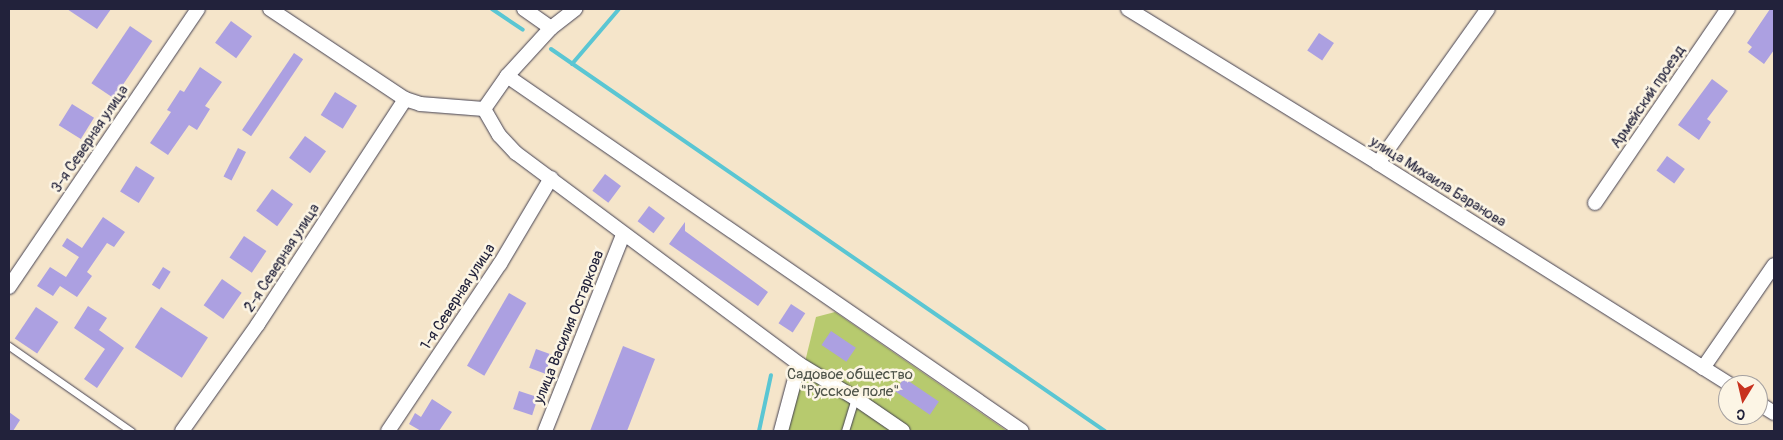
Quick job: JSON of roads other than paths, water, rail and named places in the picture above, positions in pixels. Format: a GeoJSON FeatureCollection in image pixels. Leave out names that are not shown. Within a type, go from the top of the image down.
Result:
{"type":"FeatureCollection","features":[{"type":"Feature","properties":{"kind":"street","name":"3-я Северная улица"},"geometry":{"type":"LineString","coordinates":[[9,287],[198,9]]}},
{"type":"Feature","properties":{"kind":"street"},"geometry":{"type":"LineString","coordinates":[[270,9],[405,99],[420,104],[484,108]]}},
{"type":"Feature","properties":{"kind":"street"},"geometry":{"type":"LineString","coordinates":[[524,9],[550,28]]}},
{"type":"Feature","properties":{"kind":"street"},"geometry":{"type":"LineString","coordinates":[[484,108],[507,76],[550,28],[575,9]]}},
{"type":"Feature","properties":{"kind":"street","name":"улица Михаила Баранова"},"geometry":{"type":"LineString","coordinates":[[1128,9],[1378,163],[1718,377]]}},
{"type":"Feature","properties":{"kind":"street"},"geometry":{"type":"LineString","coordinates":[[1378,163],[1488,9]]}},
{"type":"Feature","properties":{"kind":"street","name":"Армейский проезд"},"geometry":{"type":"LineString","coordinates":[[1595,203],[1728,9]]}},
{"type":"Feature","properties":{"kind":"street"},"geometry":{"type":"LineString","coordinates":[[507,76],[1022,431]]}},
{"type":"Feature","properties":{"kind":"street","name":"2-я Северная улица"},"geometry":{"type":"LineString","coordinates":[[182,431],[258,324],[405,99]]}},
{"type":"Feature","properties":{"kind":"street"},"geometry":{"type":"LineString","coordinates":[[484,108],[499,135],[516,153],[623,235],[799,364],[855,398],[903,431]]}},
{"type":"Feature","properties":{"kind":"street","name":"1-я Северная улица"},"geometry":{"type":"LineString","coordinates":[[388,431],[500,264],[551,178]]}},
{"type":"Feature","properties":{"kind":"street","name":"улица Василия Остаркова"},"geometry":{"type":"LineString","coordinates":[[545,431],[623,235]]}},
{"type":"Feature","properties":{"kind":"street"},"geometry":{"type":"LineString","coordinates":[[1703,368],[1774,265]]}},
{"type":"Feature","properties":{"kind":"street"},"geometry":{"type":"LineString","coordinates":[[781,431],[799,364]]}},
{"type":"Feature","properties":{"kind":"lane"},"geometry":{"type":"LineString","coordinates":[[9,346],[131,431]]}},
{"type":"Feature","properties":{"kind":"lane"},"geometry":{"type":"LineString","coordinates":[[845,431],[855,398]]}},
{"type":"Feature","properties":{"kind":"waterway"},"geometry":{"type":"LineString","coordinates":[[492,9],[523,30]]}},
{"type":"Feature","properties":{"kind":"waterway"},"geometry":{"type":"LineString","coordinates":[[572,64],[619,9]]}},
{"type":"Feature","properties":{"kind":"waterway"},"geometry":{"type":"LineString","coordinates":[[551,49],[1105,431]]}},
{"type":"Feature","properties":{"kind":"waterway"},"geometry":{"type":"LineString","coordinates":[[759,431],[771,375]]}},
{"type":"Feature","properties":{"kind":"park label","name":"Садовое общество \"Русское поле\""},"geometry":{"type":"Point","coordinates":[850,382]}}]}
